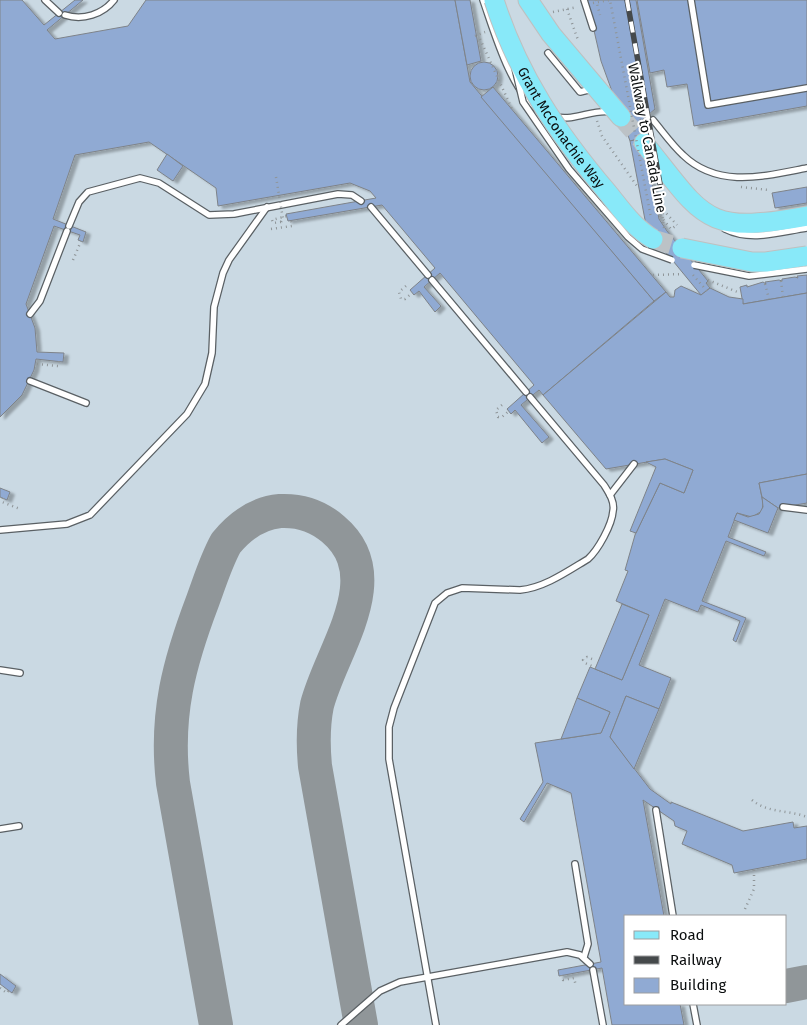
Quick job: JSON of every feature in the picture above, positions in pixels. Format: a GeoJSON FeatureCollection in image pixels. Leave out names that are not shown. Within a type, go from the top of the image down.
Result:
{"type":"FeatureCollection","features":[{"type":"Feature","properties":{"kind":"main road","name":"Grant McConachie Way"},"geometry":{"type":"LineString","coordinates":[[494,0],[505,33],[543,108],[569,145],[632,221],[657,229]]}},
{"type":"Feature","properties":{"kind":"main road"},"geometry":{"type":"LineString","coordinates":[[528,0],[546,28],[621,117]]}},
{"type":"Feature","properties":{"kind":"main road"},"geometry":{"type":"LineString","coordinates":[[644,143],[701,211],[722,221],[743,225],[767,224],[807,216]]}},
{"type":"Feature","properties":{"kind":"main road"},"geometry":{"type":"LineString","coordinates":[[677,254],[752,262],[766,262],[807,256]]}},
{"type":"Feature","properties":{"kind":"lane"},"geometry":{"type":"LineString","coordinates":[[45,0],[62,14],[75,17],[96,14],[107,8],[114,0]]}},
{"type":"Feature","properties":{"kind":"lane"},"geometry":{"type":"LineString","coordinates":[[483,0],[515,80],[532,106],[553,117],[564,119],[572,119],[603,111],[614,112],[621,117]]}},
{"type":"Feature","properties":{"kind":"lane"},"geometry":{"type":"LineString","coordinates":[[691,0],[708,105],[807,88]]}},
{"type":"Feature","properties":{"kind":"lane"},"geometry":{"type":"LineString","coordinates":[[584,2],[593,28]]}},
{"type":"Feature","properties":{"kind":"lane"},"geometry":{"type":"LineString","coordinates":[[505,33],[523,102],[554,149],[628,237],[642,250],[677,254]]}},
{"type":"Feature","properties":{"kind":"lane"},"geometry":{"type":"LineString","coordinates":[[548,53],[580,92],[596,88]]}},
{"type":"Feature","properties":{"kind":"lane"},"geometry":{"type":"LineString","coordinates":[[653,120],[684,157],[710,172],[740,178],[807,168]]}},
{"type":"Feature","properties":{"kind":"lane"},"geometry":{"type":"LineString","coordinates":[[30,314],[40,301],[77,206],[88,192],[140,178],[159,183],[209,216],[234,214],[338,194],[352,195],[361,201]]}},
{"type":"Feature","properties":{"kind":"lane"},"geometry":{"type":"LineString","coordinates":[[0,530],[67,524],[90,515],[187,414],[205,384],[212,354],[214,307],[223,273],[229,260],[267,207]]}},
{"type":"Feature","properties":{"kind":"lane"},"geometry":{"type":"LineString","coordinates":[[370,207],[528,394],[610,495],[613,512],[599,547],[588,559],[529,589],[467,588],[453,591],[440,598],[430,613],[394,708],[389,728],[388,748],[436,1025]]}},
{"type":"Feature","properties":{"kind":"lane"},"geometry":{"type":"LineString","coordinates":[[701,211],[728,230],[747,236],[807,228]]}},
{"type":"Feature","properties":{"kind":"lane"},"geometry":{"type":"LineString","coordinates":[[694,265],[749,276],[807,269]]}},
{"type":"Feature","properties":{"kind":"lane"},"geometry":{"type":"LineString","coordinates":[[30,381],[86,403]]}},
{"type":"Feature","properties":{"kind":"lane"},"geometry":{"type":"LineString","coordinates":[[610,495],[634,464]]}},
{"type":"Feature","properties":{"kind":"lane"},"geometry":{"type":"LineString","coordinates":[[783,507],[807,510]]}},
{"type":"Feature","properties":{"kind":"lane"},"geometry":{"type":"LineString","coordinates":[[0,670],[20,673]]}},
{"type":"Feature","properties":{"kind":"lane"},"geometry":{"type":"LineString","coordinates":[[656,810],[673,915]]}},
{"type":"Feature","properties":{"kind":"lane"},"geometry":{"type":"LineString","coordinates":[[0,829],[19,826]]}},
{"type":"Feature","properties":{"kind":"lane"},"geometry":{"type":"LineString","coordinates":[[575,864],[588,940],[584,957]]}},
{"type":"Feature","properties":{"kind":"lane"},"geometry":{"type":"LineString","coordinates":[[341,1025],[390,985],[567,952],[584,957],[592,967],[603,1025]]}},
{"type":"Feature","properties":{"kind":"lane"},"geometry":{"type":"LineString","coordinates":[[693,1005],[697,1025]]}},
{"type":"Feature","properties":{"kind":"path"},"geometry":{"type":"LineString","coordinates":[[593,3],[610,0]]}},
{"type":"Feature","properties":{"kind":"path","name":"Walkway to Canada Line"},"geometry":{"type":"LineString","coordinates":[[610,0],[657,229]]}},
{"type":"Feature","properties":{"kind":"path"},"geometry":{"type":"LineString","coordinates":[[546,14],[567,9],[584,2]]}},
{"type":"Feature","properties":{"kind":"path"},"geometry":{"type":"LineString","coordinates":[[567,9],[580,44]]}},
{"type":"Feature","properties":{"kind":"path"},"geometry":{"type":"LineString","coordinates":[[480,39],[512,109]]}},
{"type":"Feature","properties":{"kind":"path"},"geometry":{"type":"LineString","coordinates":[[597,122],[602,136],[638,186]]}},
{"type":"Feature","properties":{"kind":"path"},"geometry":{"type":"LineString","coordinates":[[276,177],[278,186],[280,202],[282,211],[283,219],[275,223],[272,221],[274,218],[280,217],[287,216]]}},
{"type":"Feature","properties":{"kind":"path"},"geometry":{"type":"LineString","coordinates":[[657,212],[671,229],[676,225],[665,212],[662,214],[657,229]]}},
{"type":"Feature","properties":{"kind":"path"},"geometry":{"type":"LineString","coordinates":[[271,230],[292,226],[291,221]]}},
{"type":"Feature","properties":{"kind":"path"},"geometry":{"type":"LineString","coordinates":[[73,260],[81,241]]}},
{"type":"Feature","properties":{"kind":"path"},"geometry":{"type":"LineString","coordinates":[[688,269],[707,291]]}},
{"type":"Feature","properties":{"kind":"path"},"geometry":{"type":"LineString","coordinates":[[653,275],[683,274]]}},
{"type":"Feature","properties":{"kind":"path"},"geometry":{"type":"LineString","coordinates":[[708,280],[740,293]]}},
{"type":"Feature","properties":{"kind":"path"},"geometry":{"type":"LineString","coordinates":[[781,282],[783,297]]}},
{"type":"Feature","properties":{"kind":"path"},"geometry":{"type":"LineString","coordinates":[[765,284],[769,299]]}},
{"type":"Feature","properties":{"kind":"path"},"geometry":{"type":"LineString","coordinates":[[406,286],[399,292],[401,298],[405,299],[412,293]]}},
{"type":"Feature","properties":{"kind":"path"},"geometry":{"type":"LineString","coordinates":[[37,364],[58,366],[59,361]]}},
{"type":"Feature","properties":{"kind":"path"},"geometry":{"type":"LineString","coordinates":[[502,405],[496,410],[498,417],[502,417],[509,411]]}},
{"type":"Feature","properties":{"kind":"path"},"geometry":{"type":"LineString","coordinates":[[3,498],[2,502],[20,509]]}},
{"type":"Feature","properties":{"kind":"path"},"geometry":{"type":"LineString","coordinates":[[592,659],[587,657],[583,660],[584,663],[596,668]]}},
{"type":"Feature","properties":{"kind":"path"},"geometry":{"type":"LineString","coordinates":[[752,800],[761,808],[796,812],[807,817]]}},
{"type":"Feature","properties":{"kind":"path"},"geometry":{"type":"LineString","coordinates":[[745,909],[754,889],[754,869]]}},
{"type":"Feature","properties":{"kind":"path"},"geometry":{"type":"LineString","coordinates":[[562,975],[563,980],[574,978],[576,986]]}},
{"type":"Feature","properties":{"kind":"path"},"geometry":{"type":"LineString","coordinates":[[0,988],[7,993],[8,990]]}},
{"type":"Feature","properties":{"kind":"shaded area"},"geometry":{"type":"Polygon","coordinates":[[[0,0],[807,0],[807,1025],[0,1025],[0,0]]]}},
{"type":"Feature","properties":{"kind":"building"},"geometry":{"type":"Polygon","coordinates":[[[0,0],[22,0],[44,25],[75,0],[83,0],[47,30],[55,39],[128,26],[146,0],[455,0],[470,82],[654,301],[543,395],[539,390],[521,405],[549,437],[542,443],[515,410],[511,414],[507,409],[534,385],[440,273],[424,287],[441,306],[435,312],[419,291],[414,295],[410,290],[435,268],[382,205],[288,221],[286,214],[376,198],[370,191],[350,183],[218,206],[216,188],[149,142],[75,155],[53,219],[86,232],[83,242],[78,240],[80,235],[54,226],[26,304],[35,328],[37,352],[64,353],[63,362],[36,359],[34,370],[22,395],[0,417],[0,0]]]}},
{"type":"Feature","properties":{"kind":"building"},"geometry":{"type":"Polygon","coordinates":[[[455,0],[470,0],[481,61],[467,65],[455,0]]]}},
{"type":"Feature","properties":{"kind":"building"},"geometry":{"type":"Polygon","coordinates":[[[587,0],[636,0],[655,109],[641,121],[643,138],[630,141],[601,61],[587,0]]]}},
{"type":"Feature","properties":{"kind":"building"},"geometry":{"type":"Polygon","coordinates":[[[637,0],[807,0],[807,106],[694,126],[687,84],[667,87],[664,70],[650,73],[637,0]]]}},
{"type":"Feature","properties":{"kind":"building"},"geometry":{"type":"Polygon","coordinates":[[[484,62],[494,66],[498,76],[494,86],[484,90],[474,86],[470,76],[474,66],[484,62]]]}},
{"type":"Feature","properties":{"kind":"building"},"geometry":{"type":"Polygon","coordinates":[[[493,87],[666,292],[654,301],[481,97],[493,87]]]}},
{"type":"Feature","properties":{"kind":"building"},"geometry":{"type":"Polygon","coordinates":[[[643,138],[659,219],[708,281],[706,283],[710,288],[701,295],[655,239],[646,225],[630,141],[643,138]]]}},
{"type":"Feature","properties":{"kind":"building"},"geometry":{"type":"Polygon","coordinates":[[[167,154],[183,166],[173,181],[157,170],[167,154]]]}},
{"type":"Feature","properties":{"kind":"building"},"geometry":{"type":"Polygon","coordinates":[[[807,187],[807,203],[775,208],[772,193],[807,187]]]}},
{"type":"Feature","properties":{"kind":"building"},"geometry":{"type":"Polygon","coordinates":[[[807,275],[807,293],[743,304],[740,287],[763,282],[766,284],[765,282],[782,281],[782,279],[798,278],[797,276],[807,275]]]}},
{"type":"Feature","properties":{"kind":"building"},"geometry":{"type":"Polygon","coordinates":[[[681,286],[701,295],[710,288],[729,297],[743,299],[743,304],[807,293],[807,474],[759,483],[763,503],[762,511],[752,517],[737,513],[728,537],[766,552],[764,556],[726,541],[702,601],[746,618],[736,642],[733,640],[740,621],[701,605],[698,612],[665,599],[639,665],[671,678],[659,709],[626,696],[610,737],[650,789],[671,804],[671,802],[743,831],[793,822],[794,828],[807,826],[807,859],[734,873],[732,865],[682,844],[687,831],[675,826],[674,821],[643,800],[664,915],[624,915],[624,1005],[680,1005],[684,1025],[612,1025],[602,968],[559,976],[558,970],[601,962],[571,793],[547,783],[524,822],[520,819],[543,782],[535,743],[601,733],[610,712],[577,698],[590,667],[622,680],[649,615],[616,601],[628,571],[625,570],[635,535],[660,483],[684,493],[693,470],[665,459],[606,469],[543,395],[666,292],[670,297],[674,297],[675,290],[681,286]]]}},
{"type":"Feature","properties":{"kind":"building"},"geometry":{"type":"Polygon","coordinates":[[[665,459],[693,470],[684,493],[660,483],[636,533],[630,531],[656,467],[646,462],[665,459]]]}},
{"type":"Feature","properties":{"kind":"building"},"geometry":{"type":"Polygon","coordinates":[[[807,474],[807,503],[778,508],[762,497],[759,483],[807,474]]]}},
{"type":"Feature","properties":{"kind":"building"},"geometry":{"type":"Polygon","coordinates":[[[0,488],[10,492],[7,500],[0,497],[0,488]]]}},
{"type":"Feature","properties":{"kind":"building"},"geometry":{"type":"Polygon","coordinates":[[[762,497],[778,508],[768,533],[734,520],[737,513],[748,517],[759,514],[763,507],[762,497]]]}},
{"type":"Feature","properties":{"kind":"building"},"geometry":{"type":"Polygon","coordinates":[[[622,604],[649,615],[622,680],[595,669],[622,604]]]}},
{"type":"Feature","properties":{"kind":"building"},"geometry":{"type":"Polygon","coordinates":[[[626,696],[659,709],[634,769],[610,737],[626,696]]]}},
{"type":"Feature","properties":{"kind":"building"},"geometry":{"type":"Polygon","coordinates":[[[577,698],[610,712],[601,733],[561,739],[577,698]]]}},
{"type":"Feature","properties":{"kind":"building"},"geometry":{"type":"Polygon","coordinates":[[[0,974],[16,986],[12,993],[0,984],[0,974]]]}},
{"type":"Feature","properties":{"kind":"taxiway"},"geometry":{"type":"LineString","coordinates":[[216,1025],[173,783],[171,758],[173,712],[181,668],[194,623],[213,571],[226,543],[250,521],[264,514],[280,511],[302,513],[315,517],[327,524],[349,548],[357,569],[357,591],[352,614],[317,705],[314,743],[315,766],[361,1025]]}},
{"type":"Feature","properties":{"kind":"taxiway"},"geometry":{"type":"LineString","coordinates":[[787,986],[807,982]]}},
{"type":"Feature","properties":{"kind":"tunnel"},"geometry":{"type":"LineString","coordinates":[[621,117],[644,143]]}},
{"type":"Feature","properties":{"kind":"tunnel"},"geometry":{"type":"LineString","coordinates":[[653,239],[682,248]]}},
{"type":"Feature","properties":{"kind":"railway"},"geometry":{"type":"LineString","coordinates":[[627,0],[660,184]]}}]}
